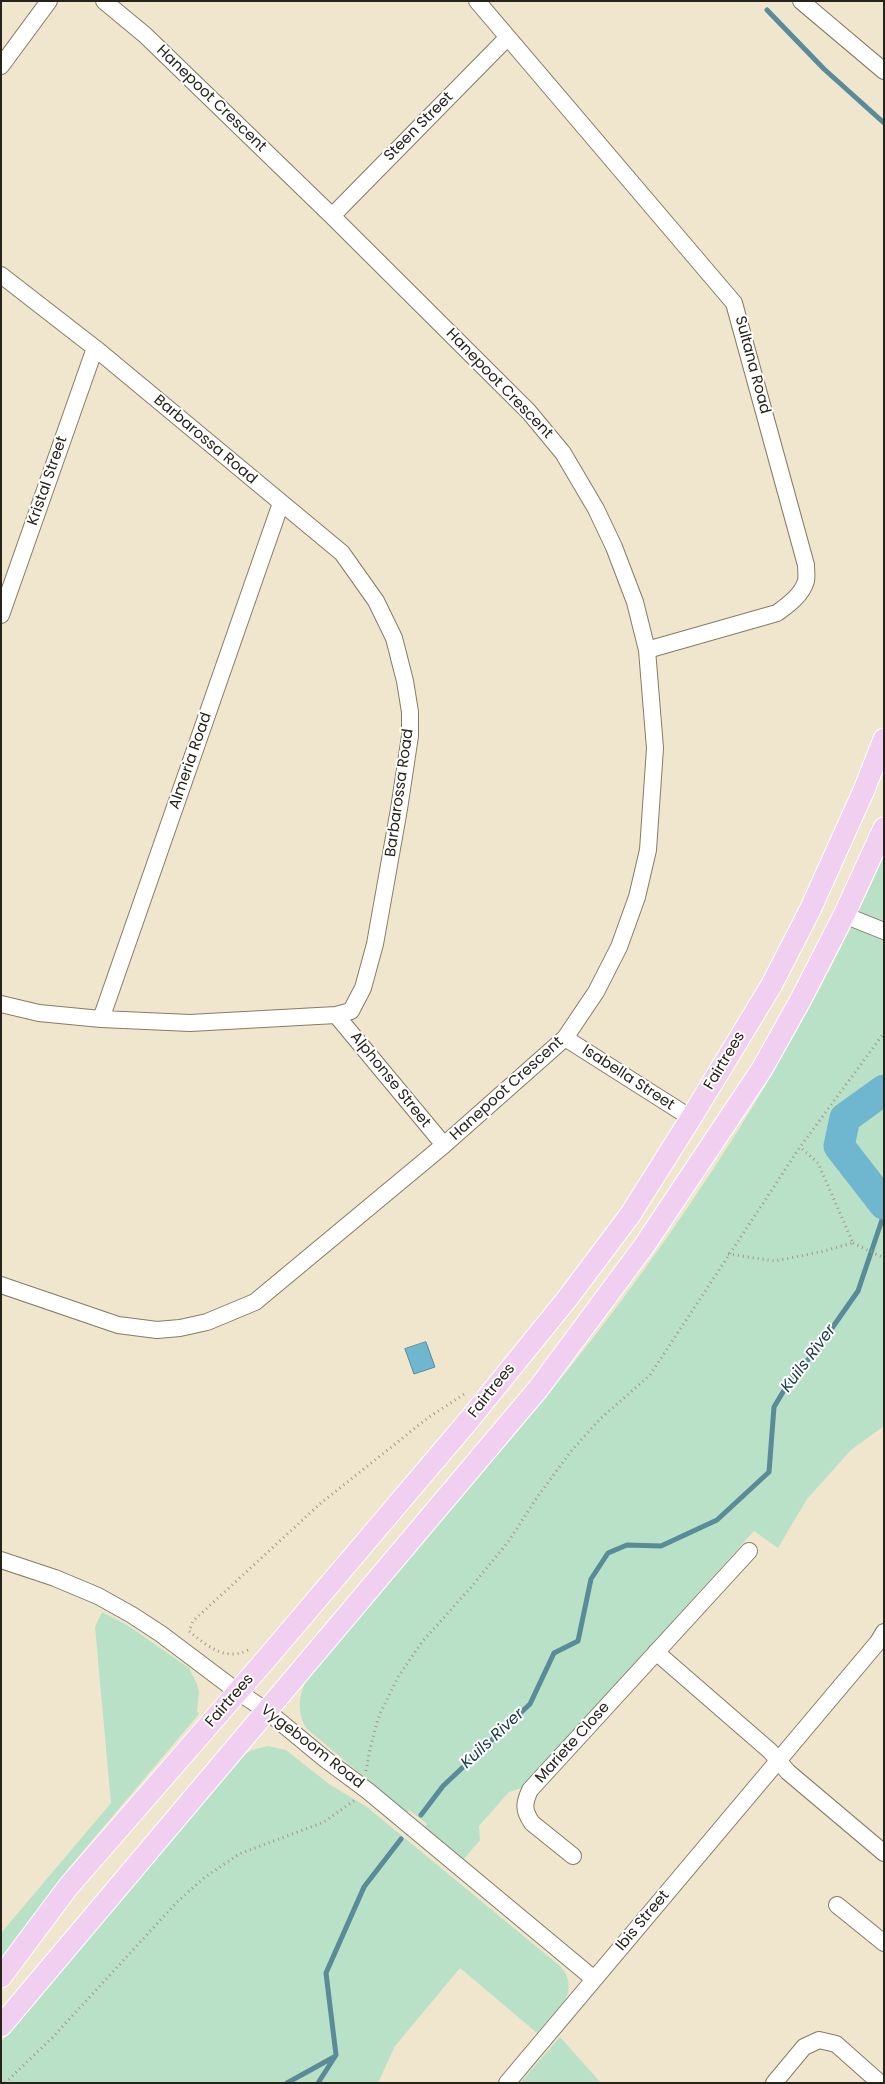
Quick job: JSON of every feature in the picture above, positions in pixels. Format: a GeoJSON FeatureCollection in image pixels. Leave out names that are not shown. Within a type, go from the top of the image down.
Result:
{"type":"FeatureCollection","features":[{"type":"Feature","properties":{"kind":"main road","name":"Fairtrees"},"geometry":{"type":"LineString","coordinates":[[1,1977],[68,1887],[238,1692],[468,1420],[567,1299],[630,1215],[770,986],[806,918],[864,790],[884,739]]}},
{"type":"Feature","properties":{"kind":"main road"},"geometry":{"type":"LineString","coordinates":[[1,2026],[538,1389],[644,1246],[762,1070],[844,915],[884,828]]}},
{"type":"Feature","properties":{"kind":"street"},"geometry":{"type":"LineString","coordinates":[[1,66],[49,1]]}},
{"type":"Feature","properties":{"kind":"street","name":"Hanepoot Crescent"},"geometry":{"type":"LineString","coordinates":[[1,1285],[128,1327],[157,1330],[180,1328],[208,1322],[255,1302],[444,1145],[565,1038],[596,992],[619,947],[637,897],[648,850],[655,748],[648,650],[635,602],[614,547],[596,509],[563,452],[529,412],[332,216],[145,36],[104,1]]}},
{"type":"Feature","properties":{"kind":"street","name":"Sultana Road"},"geometry":{"type":"LineString","coordinates":[[477,1],[734,303],[806,565],[806,580],[798,594],[790,604],[776,613],[648,650]]}},
{"type":"Feature","properties":{"kind":"street"},"geometry":{"type":"LineString","coordinates":[[803,1],[884,57]]}},
{"type":"Feature","properties":{"kind":"street"},"geometry":{"type":"LineString","coordinates":[[803,1],[884,72]]}},
{"type":"Feature","properties":{"kind":"street","name":"Steen Street"},"geometry":{"type":"LineString","coordinates":[[332,216],[507,38]]}},
{"type":"Feature","properties":{"kind":"street","name":"Barbarossa Road"},"geometry":{"type":"LineString","coordinates":[[1,275],[95,348],[342,553],[376,601],[394,638],[405,681],[410,712],[410,736],[399,809],[375,944],[363,988],[351,1011],[336,1014],[190,1023],[101,1019],[39,1013],[1,1004]]}},
{"type":"Feature","properties":{"kind":"street","name":"Kristal Street"},"geometry":{"type":"LineString","coordinates":[[1,615],[95,348]]}},
{"type":"Feature","properties":{"kind":"street","name":"Almeria Road"},"geometry":{"type":"LineString","coordinates":[[101,1019],[281,503]]}},
{"type":"Feature","properties":{"kind":"street"},"geometry":{"type":"LineString","coordinates":[[844,915],[884,931]]}},
{"type":"Feature","properties":{"kind":"street","name":"Alphonse Street"},"geometry":{"type":"LineString","coordinates":[[336,1014],[444,1145]]}},
{"type":"Feature","properties":{"kind":"street","name":"Isabella Street"},"geometry":{"type":"LineString","coordinates":[[565,1038],[691,1118]]}},
{"type":"Feature","properties":{"kind":"street","name":"Mariete Close"},"geometry":{"type":"LineString","coordinates":[[573,1856],[532,1823],[525,1811],[525,1802],[530,1790],[749,1551]]}},
{"type":"Feature","properties":{"kind":"street","name":"Vygeboom Road"},"geometry":{"type":"LineString","coordinates":[[1,1560],[76,1587],[132,1615],[162,1634],[267,1712],[368,1791],[594,1979]]}},
{"type":"Feature","properties":{"kind":"street","name":"Ibis Street"},"geometry":{"type":"LineString","coordinates":[[507,2083],[779,1761],[878,1642],[884,1632]]}},
{"type":"Feature","properties":{"kind":"street"},"geometry":{"type":"LineString","coordinates":[[656,1652],[770,1751],[788,1772],[884,1852]]}},
{"type":"Feature","properties":{"kind":"street"},"geometry":{"type":"LineString","coordinates":[[837,1905],[884,1943]]}},
{"type":"Feature","properties":{"kind":"street"},"geometry":{"type":"LineString","coordinates":[[774,2083],[804,2047],[819,2040],[836,2044],[882,2082]]}},
{"type":"Feature","properties":{"kind":"path"},"geometry":{"type":"LineString","coordinates":[[5,2083],[52,2038],[177,1902],[204,1878],[239,1854],[324,1822],[368,1791],[366,1776],[371,1744],[379,1716],[398,1677],[422,1642],[473,1585],[508,1542],[538,1496],[572,1450],[600,1419],[650,1375],[800,1147],[884,1033]]}},
{"type":"Feature","properties":{"kind":"path"},"geometry":{"type":"LineString","coordinates":[[800,1147],[818,1163],[853,1243],[884,1258]]}},
{"type":"Feature","properties":{"kind":"path"},"geometry":{"type":"LineString","coordinates":[[728,1254],[775,1261],[853,1243]]}},
{"type":"Feature","properties":{"kind":"path"},"geometry":{"type":"LineString","coordinates":[[241,1653],[226,1654],[216,1651],[189,1631],[193,1621],[321,1503],[429,1417],[471,1390]]}},
{"type":"Feature","properties":{"kind":"green space"},"geometry":{"type":"Polygon","coordinates":[[[884,856],[884,1426],[851,1450],[807,1499],[778,1548],[754,1531],[522,1788],[509,1792],[479,1826],[480,1840],[463,1860],[424,1828],[427,1824],[409,1810],[407,1813],[306,1728],[301,1718],[300,1707],[304,1685],[331,1648],[382,1591],[547,1396],[644,1270],[734,1138],[775,1069],[814,1000],[884,856]]]}},
{"type":"Feature","properties":{"kind":"green space"},"geometry":{"type":"Polygon","coordinates":[[[102,1612],[127,1625],[189,1668],[199,1692],[197,1711],[199,1714],[67,1870],[1,1962],[1,1933],[111,1803],[95,1627],[102,1612]]]}},
{"type":"Feature","properties":{"kind":"green space"},"geometry":{"type":"Polygon","coordinates":[[[268,1746],[286,1750],[329,1784],[367,1807],[561,1967],[569,1983],[565,2000],[537,2033],[460,1968],[395,2046],[378,2083],[1,2083],[1,2042],[245,1754],[268,1746]]]}},
{"type":"Feature","properties":{"kind":"green space"},"geometry":{"type":"Polygon","coordinates":[[[560,2037],[601,2083],[520,2083],[560,2037]]]}},
{"type":"Feature","properties":{"kind":"water"},"geometry":{"type":"Polygon","coordinates":[[[426,1342],[435,1367],[414,1374],[405,1349],[426,1342]]]}},
{"type":"Feature","properties":{"kind":"waterway"},"geometry":{"type":"LineString","coordinates":[[767,10],[824,69],[884,123]]}},
{"type":"Feature","properties":{"kind":"waterway","name":"Kuils River"},"geometry":{"type":"LineString","coordinates":[[884,1090],[845,1118],[839,1146],[884,1204]]}},
{"type":"Feature","properties":{"kind":"waterway","name":"Kuils River"},"geometry":{"type":"LineString","coordinates":[[421,1815],[443,1786],[530,1704],[554,1653],[578,1641],[591,1579],[608,1553],[627,1545],[661,1546],[717,1520],[769,1472],[774,1407],[792,1377],[816,1351],[858,1291],[884,1214]]}},
{"type":"Feature","properties":{"kind":"waterway","name":"Kuils River"},"geometry":{"type":"LineString","coordinates":[[318,2083],[336,2055],[326,1973],[364,1887],[401,1839]]}},
{"type":"Feature","properties":{"kind":"waterway","name":"Kuils River"},"geometry":{"type":"LineString","coordinates":[[287,2083],[334,2057]]}}]}
